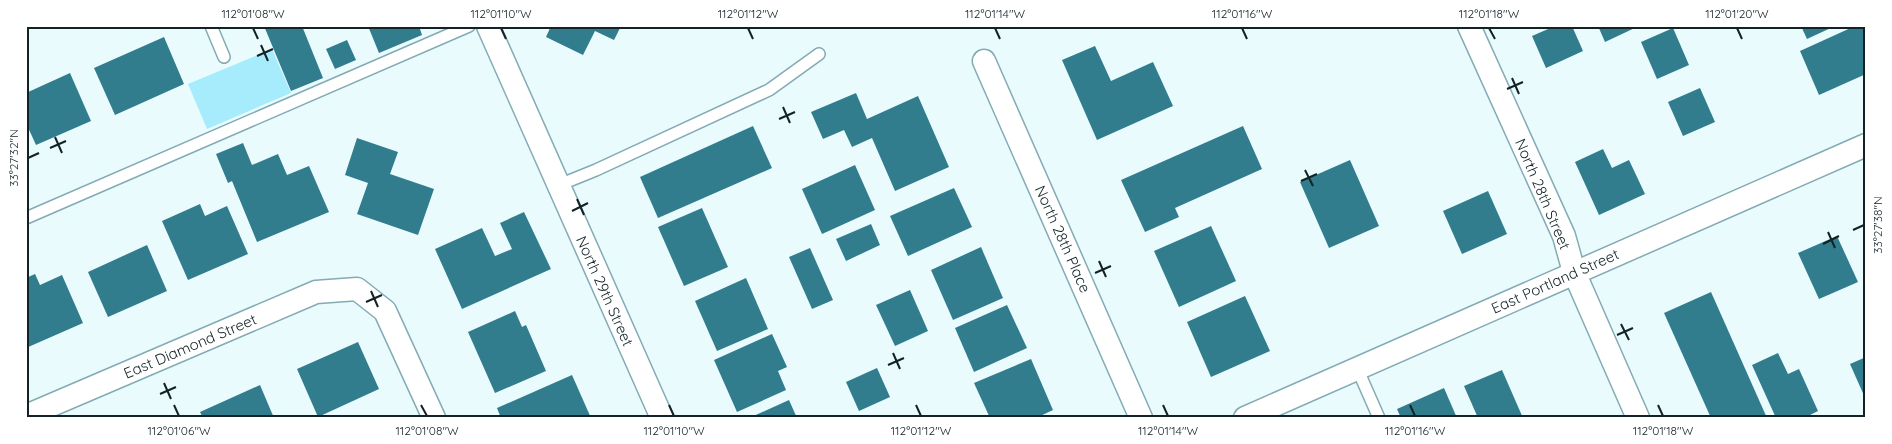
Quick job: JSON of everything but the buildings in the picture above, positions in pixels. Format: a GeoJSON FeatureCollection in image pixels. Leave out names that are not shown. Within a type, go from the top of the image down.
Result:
{"type":"FeatureCollection","features":[{"type":"Feature","properties":{"kind":"street","name":"North 29th Street"},"geometry":{"type":"LineString","coordinates":[[488,26],[662,418]]}},
{"type":"Feature","properties":{"kind":"street","name":"North 28th Street"},"geometry":{"type":"LineString","coordinates":[[1469,26],[1564,236],[1574,272],[1638,418]]}},
{"type":"Feature","properties":{"kind":"street","name":"North 28th Place"},"geometry":{"type":"LineString","coordinates":[[984,60],[1141,418]]}},
{"type":"Feature","properties":{"kind":"street","name":"East Portland Street"},"geometry":{"type":"LineString","coordinates":[[1246,418],[1866,145]]}},
{"type":"Feature","properties":{"kind":"street","name":"East Diamond Street"},"geometry":{"type":"LineString","coordinates":[[26,416],[316,292],[357,289],[384,311],[434,418]]}},
{"type":"Feature","properties":{"kind":"lane"},"geometry":{"type":"LineString","coordinates":[[211,26],[224,57]]}},
{"type":"Feature","properties":{"kind":"lane"},"geometry":{"type":"LineString","coordinates":[[26,218],[469,26]]}},
{"type":"Feature","properties":{"kind":"lane"},"geometry":{"type":"LineString","coordinates":[[558,185],[596,170],[769,90],[819,54]]}},
{"type":"Feature","properties":{"kind":"lane"},"geometry":{"type":"LineString","coordinates":[[1357,368],[1379,418]]}},
{"type":"Feature","properties":{"kind":"shaded area"},"geometry":{"type":"Polygon","coordinates":[[[272,49],[291,93],[207,129],[188,84],[272,49]]]}}]}
